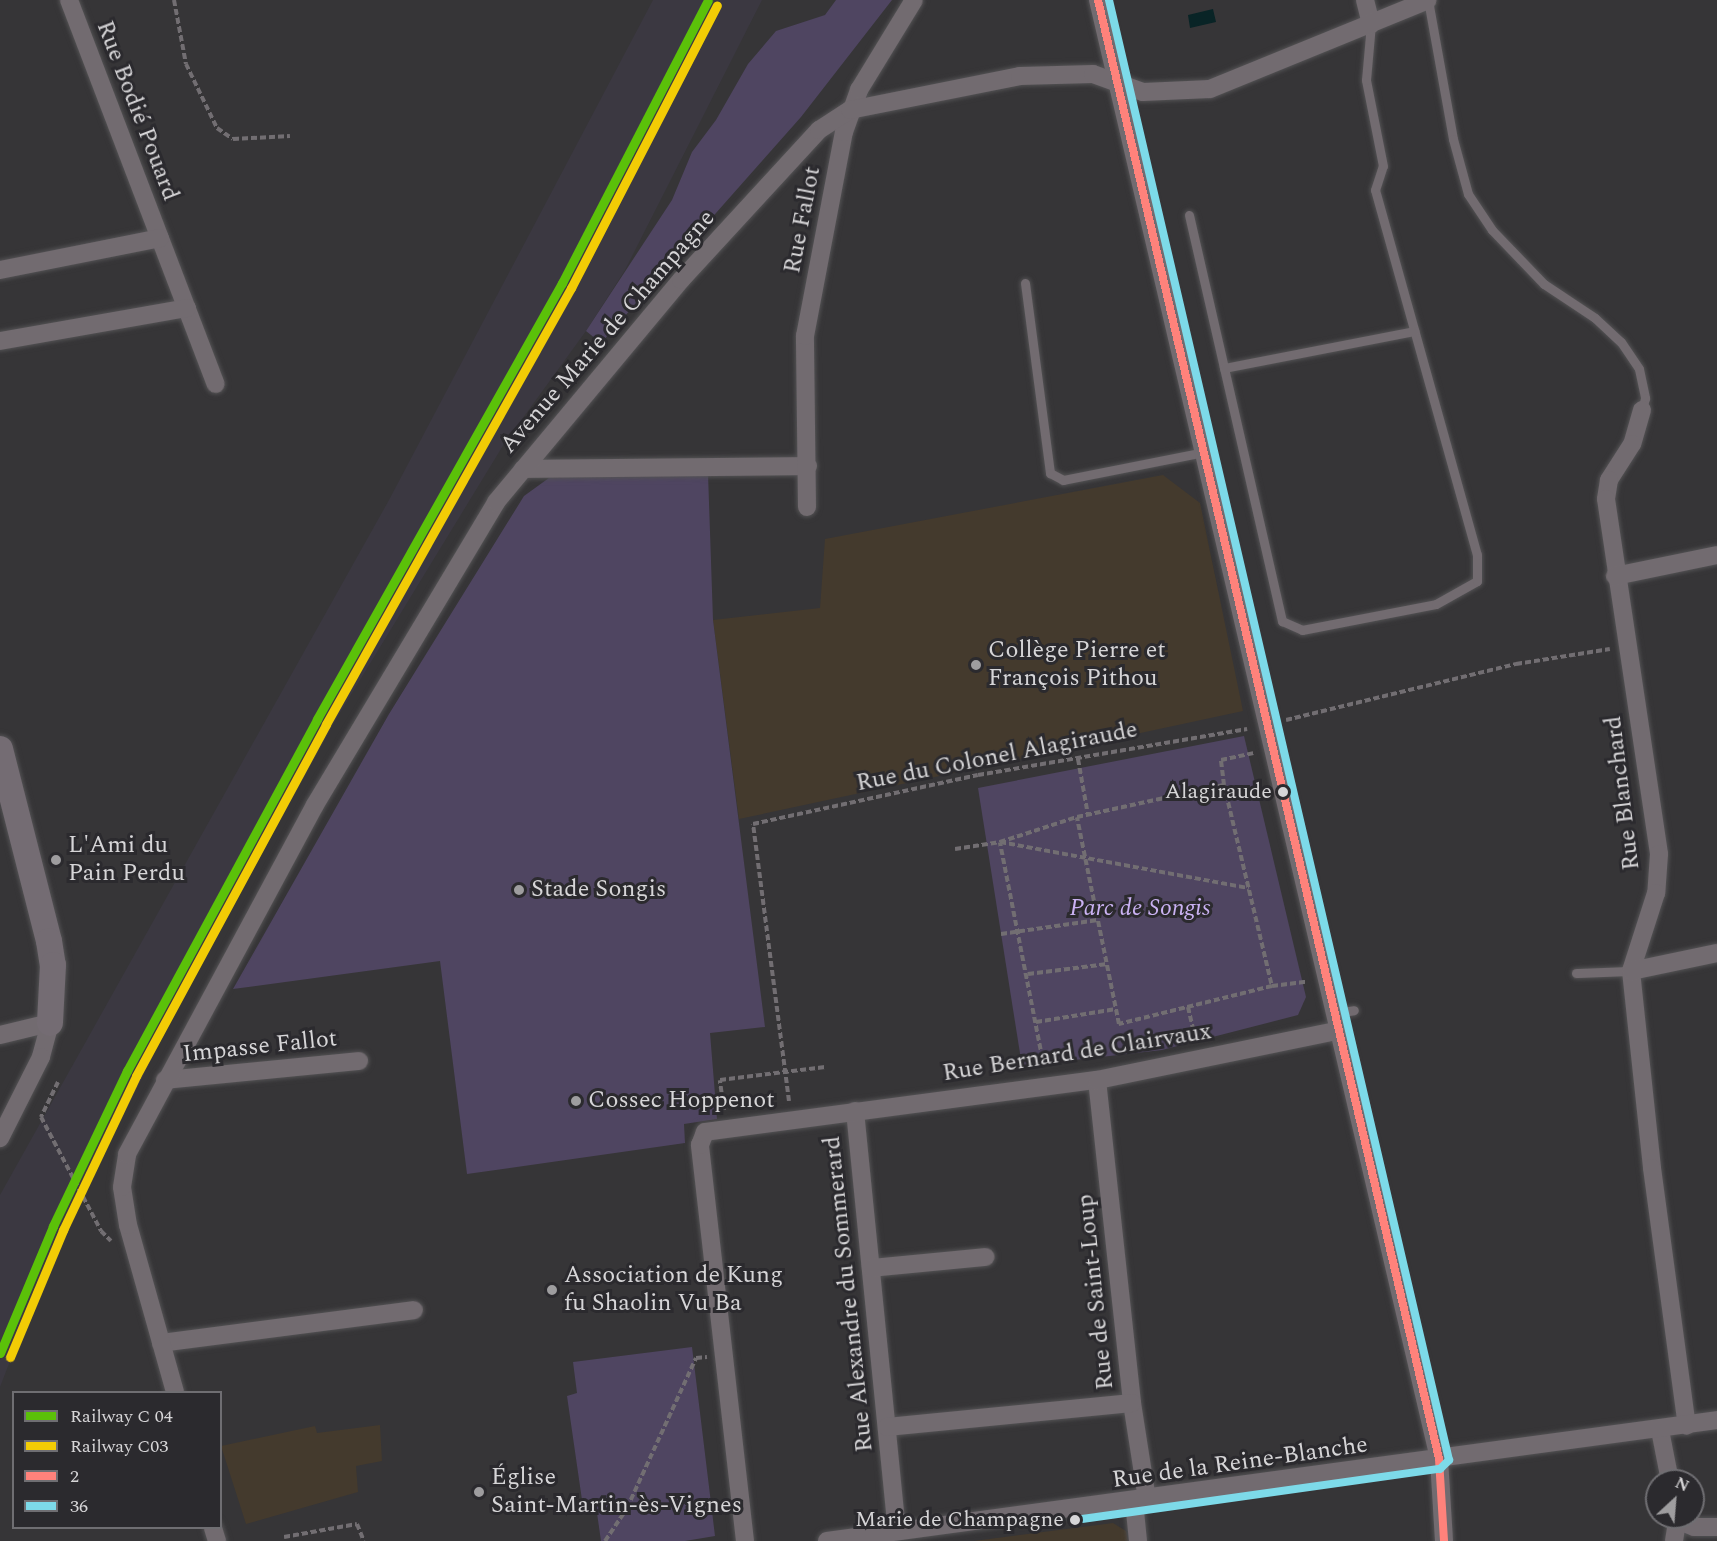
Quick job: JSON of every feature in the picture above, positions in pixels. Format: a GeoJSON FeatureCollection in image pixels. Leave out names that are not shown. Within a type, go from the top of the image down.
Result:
{"type":"FeatureCollection","features":[{"type":"Feature","properties":{"kind":"main road"},"geometry":{"type":"LineString","coordinates":[[0,749],[6,798],[49,941],[53,965],[50,1023]]}},
{"type":"Feature","properties":{"kind":"street","name":"Rue Bodié Pouard"},"geometry":{"type":"LineString","coordinates":[[69,0],[216,384]]}},
{"type":"Feature","properties":{"kind":"street","name":"Rue Fallot"},"geometry":{"type":"LineString","coordinates":[[807,507],[805,336],[850,110],[914,0]]}},
{"type":"Feature","properties":{"kind":"street"},"geometry":{"type":"LineString","coordinates":[[1098,0],[1204,452],[1343,1018],[1439,1460],[1444,1541]]}},
{"type":"Feature","properties":{"kind":"street"},"geometry":{"type":"LineString","coordinates":[[1365,0],[1371,24]]}},
{"type":"Feature","properties":{"kind":"street","name":"Avenue Marie de Champagne"},"geometry":{"type":"LineString","coordinates":[[175,1391],[128,1226],[122,1188],[127,1154],[315,805],[496,502],[681,280],[819,130],[850,110],[1020,76],[1093,74],[1143,92],[1210,89],[1428,0]]}},
{"type":"Feature","properties":{"kind":"street","name":"Rue Bodié Pouard"},"geometry":{"type":"LineString","coordinates":[[0,270],[160,238]]}},
{"type":"Feature","properties":{"kind":"street"},"geometry":{"type":"LineString","coordinates":[[0,341],[187,308]]}},
{"type":"Feature","properties":{"kind":"street","name":"Rue Blanchard"},"geometry":{"type":"LineString","coordinates":[[1642,410],[1632,444],[1609,480],[1608,490],[1615,576],[1659,854],[1656,893],[1631,971],[1652,1168],[1687,1426]]}},
{"type":"Feature","properties":{"kind":"street"},"geometry":{"type":"LineString","coordinates":[[523,469],[808,466]]}},
{"type":"Feature","properties":{"kind":"street"},"geometry":{"type":"LineString","coordinates":[[1615,576],[1717,555]]}},
{"type":"Feature","properties":{"kind":"street"},"geometry":{"type":"LineString","coordinates":[[1631,971],[1717,953]]}},
{"type":"Feature","properties":{"kind":"street","name":"Rue Bernard de Clairvaux"},"geometry":{"type":"LineString","coordinates":[[855,1111],[1097,1080],[1343,1018]]}},
{"type":"Feature","properties":{"kind":"street"},"geometry":{"type":"LineString","coordinates":[[0,1035],[50,1023],[41,1057],[0,1138]]}},
{"type":"Feature","properties":{"kind":"street","name":"Impasse Fallot"},"geometry":{"type":"LineString","coordinates":[[165,1080],[359,1061]]}},
{"type":"Feature","properties":{"kind":"street","name":"Rue de Saint-Loup"},"geometry":{"type":"LineString","coordinates":[[1097,1080],[1141,1500],[1138,1541]]}},
{"type":"Feature","properties":{"kind":"street","name":"Rue Alexandre du Sommerard"},"geometry":{"type":"LineString","coordinates":[[745,1541],[700,1145],[705,1132],[855,1111],[897,1531]]}},
{"type":"Feature","properties":{"kind":"street"},"geometry":{"type":"LineString","coordinates":[[872,1268],[985,1257]]}},
{"type":"Feature","properties":{"kind":"street"},"geometry":{"type":"LineString","coordinates":[[161,1343],[414,1310]]}},
{"type":"Feature","properties":{"kind":"street"},"geometry":{"type":"LineString","coordinates":[[887,1427],[1132,1403]]}},
{"type":"Feature","properties":{"kind":"street","name":"Rue de la Reine-Blanche"},"geometry":{"type":"LineString","coordinates":[[827,1541],[1660,1430],[1717,1420]]}},
{"type":"Feature","properties":{"kind":"street"},"geometry":{"type":"LineString","coordinates":[[1660,1430],[1668,1469]]}},
{"type":"Feature","properties":{"kind":"lane"},"geometry":{"type":"LineString","coordinates":[[1428,0],[1453,139],[1468,194],[1492,230],[1544,284],[1595,318],[1621,342],[1639,369],[1645,398],[1642,410]]}},
{"type":"Feature","properties":{"kind":"lane"},"geometry":{"type":"LineString","coordinates":[[1190,215],[1282,621],[1302,630],[1436,604],[1477,581],[1478,555],[1375,190],[1383,166],[1366,80],[1371,24]]}},
{"type":"Feature","properties":{"kind":"lane"},"geometry":{"type":"LineString","coordinates":[[1025,283],[1050,473],[1064,480],[1204,452]]}},
{"type":"Feature","properties":{"kind":"lane"},"geometry":{"type":"LineString","coordinates":[[1224,368],[1414,331]]}},
{"type":"Feature","properties":{"kind":"lane"},"geometry":{"type":"LineString","coordinates":[[1576,973],[1631,971]]}},
{"type":"Feature","properties":{"kind":"path"},"geometry":{"type":"LineString","coordinates":[[174,0],[186,64],[217,128],[233,139],[290,135]]}},
{"type":"Feature","properties":{"kind":"path"},"geometry":{"type":"LineString","coordinates":[[1286,720],[1516,664],[1626,646]]}},
{"type":"Feature","properties":{"kind":"path","name":"Rue du Colonel Alagiraude"},"geometry":{"type":"LineString","coordinates":[[785,1072],[753,825],[978,776],[1248,729]]}},
{"type":"Feature","properties":{"kind":"path"},"geometry":{"type":"LineString","coordinates":[[1253,753],[1221,760],[1224,784],[1272,986]]}},
{"type":"Feature","properties":{"kind":"path"},"geometry":{"type":"LineString","coordinates":[[1078,759],[1088,815]]}},
{"type":"Feature","properties":{"kind":"path"},"geometry":{"type":"LineString","coordinates":[[956,849],[1000,842],[1077,817],[1224,784]]}},
{"type":"Feature","properties":{"kind":"path"},"geometry":{"type":"LineString","coordinates":[[1077,817],[1119,1024],[1272,986],[1306,982]]}},
{"type":"Feature","properties":{"kind":"path"},"geometry":{"type":"LineString","coordinates":[[1000,842],[1085,860],[1249,888]]}},
{"type":"Feature","properties":{"kind":"path"},"geometry":{"type":"LineString","coordinates":[[1000,842],[1028,974],[1045,1074]]}},
{"type":"Feature","properties":{"kind":"path"},"geometry":{"type":"LineString","coordinates":[[1000,934],[1098,920]]}},
{"type":"Feature","properties":{"kind":"path"},"geometry":{"type":"LineString","coordinates":[[1028,974],[1107,964]]}},
{"type":"Feature","properties":{"kind":"path"},"geometry":{"type":"LineString","coordinates":[[1188,1007],[1198,1050]]}},
{"type":"Feature","properties":{"kind":"path"},"geometry":{"type":"LineString","coordinates":[[1036,1022],[1116,1009]]}},
{"type":"Feature","properties":{"kind":"path"},"geometry":{"type":"LineString","coordinates":[[725,1121],[720,1080],[825,1067]]}},
{"type":"Feature","properties":{"kind":"path"},"geometry":{"type":"LineString","coordinates":[[785,1072],[791,1120]]}},
{"type":"Feature","properties":{"kind":"path"},"geometry":{"type":"LineString","coordinates":[[58,1082],[41,1117],[101,1232],[111,1240]]}},
{"type":"Feature","properties":{"kind":"path"},"geometry":{"type":"LineString","coordinates":[[605,1541],[627,1508],[696,1358],[716,1356]]}},
{"type":"Feature","properties":{"kind":"path"},"geometry":{"type":"LineString","coordinates":[[284,1537],[357,1524],[364,1541]]}},
{"type":"Feature","properties":{"kind":"shaded area"},"geometry":{"type":"Polygon","coordinates":[[[653,0],[762,0],[625,270],[586,331],[504,444],[338,716],[185,993],[45,1271],[0,1387],[0,1195],[389,500],[653,0]]]}},
{"type":"Feature","properties":{"kind":"shaded area","name":"Collège Pierre et François Pithou"},"geometry":{"type":"Polygon","coordinates":[[[1163,475],[1200,503],[1243,711],[739,819],[713,620],[820,608],[825,539],[1163,475]]]}},
{"type":"Feature","properties":{"kind":"shaded area"},"geometry":{"type":"Polygon","coordinates":[[[380,1425],[382,1461],[356,1466],[358,1492],[246,1524],[222,1446],[315,1426],[317,1433],[380,1425]]]}},
{"type":"Feature","properties":{"kind":"shaded area"},"geometry":{"type":"Polygon","coordinates":[[[1113,1523],[1126,1531],[1128,1541],[974,1541],[1113,1523]]]}},
{"type":"Feature","properties":{"kind":"green space"},"geometry":{"type":"Polygon","coordinates":[[[836,0],[892,0],[801,117],[601,343],[586,331],[672,200],[692,152],[716,120],[748,64],[776,31],[825,15],[836,0]]]}},
{"type":"Feature","properties":{"kind":"green space","name":"Stade Songis"},"geometry":{"type":"Polygon","coordinates":[[[708,473],[713,620],[765,1027],[710,1033],[717,1119],[684,1124],[685,1143],[467,1174],[440,961],[233,989],[389,714],[524,496],[553,475],[708,473]]]}},
{"type":"Feature","properties":{"kind":"green space","name":"Parc de Songis"},"geometry":{"type":"Polygon","coordinates":[[[1244,736],[1306,997],[1298,1015],[1162,1050],[1022,1066],[978,788],[1244,736]]]}},
{"type":"Feature","properties":{"kind":"green space"},"geometry":{"type":"Polygon","coordinates":[[[692,1347],[715,1536],[685,1541],[601,1541],[597,1513],[582,1500],[567,1396],[577,1393],[573,1362],[692,1347]]]}},
{"type":"Feature","properties":{"kind":"water"},"geometry":{"type":"Polygon","coordinates":[[[1213,9],[1216,22],[1190,28],[1188,15],[1213,9]]]}},
{"type":"Feature","properties":{"kind":"transit line"},"geometry":{"type":"LineString","coordinates":[[0,1353],[53,1226],[127,1071],[317,719],[562,283],[708,0]]}},
{"type":"Feature","properties":{"kind":"transit line","name":"2"},"geometry":{"type":"LineString","coordinates":[[1098,0],[1439,1459],[1444,1541]]}},
{"type":"Feature","properties":{"kind":"transit line","name":"36"},"geometry":{"type":"LineString","coordinates":[[1075,1520],[1440,1469],[1449,1460],[1109,0]]}},
{"type":"Feature","properties":{"kind":"rail line","name":"C03"},"geometry":{"type":"LineString","coordinates":[[10,1357],[63,1230],[136,1076],[326,724],[571,288],[717,5]]}},
{"type":"Feature","properties":{"kind":"place","name":"Collège Pierre et François Pithou"},"geometry":{"type":"Point","coordinates":[976,665]}},
{"type":"Feature","properties":{"kind":"place","name":"Alagiraude"},"geometry":{"type":"Point","coordinates":[1283,792]}},
{"type":"Feature","properties":{"kind":"place","name":"L'Ami du Pain Perdu"},"geometry":{"type":"Point","coordinates":[56,860]}},
{"type":"Feature","properties":{"kind":"place","name":"Stade Songis"},"geometry":{"type":"Point","coordinates":[519,890]}},
{"type":"Feature","properties":{"kind":"place","name":"Cossec Hoppenot"},"geometry":{"type":"Point","coordinates":[576,1101]}},
{"type":"Feature","properties":{"kind":"place","name":"Association de Kung fu Shaolin Vu Ba"},"geometry":{"type":"Point","coordinates":[552,1290]}},
{"type":"Feature","properties":{"kind":"place","name":"Église Saint-Martin-ès-Vignes"},"geometry":{"type":"Point","coordinates":[479,1492]}},
{"type":"Feature","properties":{"kind":"place","name":"Marie de Champagne"},"geometry":{"type":"Point","coordinates":[1075,1520]}}]}
